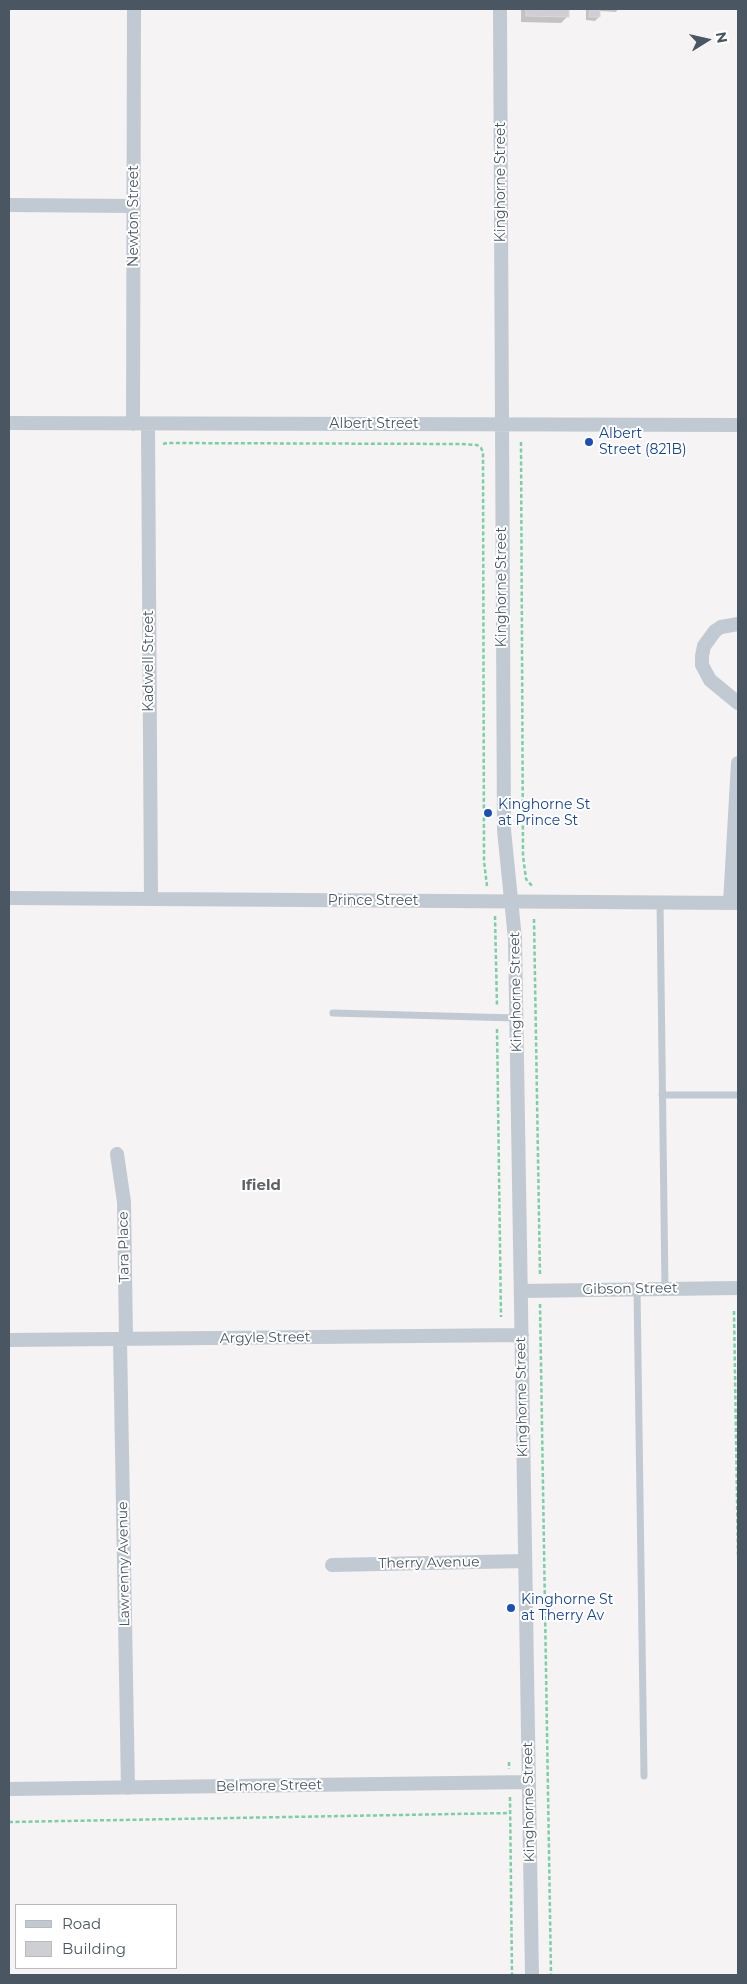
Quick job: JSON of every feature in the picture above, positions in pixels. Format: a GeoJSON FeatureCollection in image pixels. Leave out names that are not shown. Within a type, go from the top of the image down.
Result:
{"type":"FeatureCollection","features":[{"type":"Feature","properties":{"kind":"street","name":"Newton Street"},"geometry":{"type":"LineString","coordinates":[[133,424],[134,9]]}},
{"type":"Feature","properties":{"kind":"street","name":"Kinghorne Street"},"geometry":{"type":"LineString","coordinates":[[500,9],[504,830],[512,902],[516,1018],[532,1975]]}},
{"type":"Feature","properties":{"kind":"street"},"geometry":{"type":"LineString","coordinates":[[9,205],[134,206]]}},
{"type":"Feature","properties":{"kind":"street","name":"Albert Street"},"geometry":{"type":"LineString","coordinates":[[9,423],[738,425]]}},
{"type":"Feature","properties":{"kind":"street","name":"Kadwell Street"},"geometry":{"type":"LineString","coordinates":[[148,424],[151,899]]}},
{"type":"Feature","properties":{"kind":"street"},"geometry":{"type":"LineString","coordinates":[[738,624],[721,627],[715,631],[704,646],[702,665],[710,680],[738,702]]}},
{"type":"Feature","properties":{"kind":"street"},"geometry":{"type":"LineString","coordinates":[[734,903],[738,763]]}},
{"type":"Feature","properties":{"kind":"street","name":"Prince Street"},"geometry":{"type":"LineString","coordinates":[[9,898],[734,903]]}},
{"type":"Feature","properties":{"kind":"street","name":"Tara Place"},"geometry":{"type":"LineString","coordinates":[[117,1154],[124,1202],[123,1339]]}},
{"type":"Feature","properties":{"kind":"street","name":"Gibson Street"},"geometry":{"type":"LineString","coordinates":[[521,1291],[738,1288]]}},
{"type":"Feature","properties":{"kind":"street","name":"Argyle Street"},"geometry":{"type":"LineString","coordinates":[[9,1340],[522,1335]]}},
{"type":"Feature","properties":{"kind":"street","name":"Lawrenny Avenue"},"geometry":{"type":"LineString","coordinates":[[123,1339],[128,1788]]}},
{"type":"Feature","properties":{"kind":"street","name":"Therry Avenue"},"geometry":{"type":"LineString","coordinates":[[332,1565],[525,1561]]}},
{"type":"Feature","properties":{"kind":"street","name":"Belmore Street"},"geometry":{"type":"LineString","coordinates":[[9,1789],[528,1782]]}},
{"type":"Feature","properties":{"kind":"lane"},"geometry":{"type":"LineString","coordinates":[[660,902],[665,1289]]}},
{"type":"Feature","properties":{"kind":"lane"},"geometry":{"type":"LineString","coordinates":[[333,1013],[516,1018]]}},
{"type":"Feature","properties":{"kind":"lane"},"geometry":{"type":"LineString","coordinates":[[662,1095],[738,1095]]}},
{"type":"Feature","properties":{"kind":"lane"},"geometry":{"type":"LineString","coordinates":[[636,1289],[644,1776]]}},
{"type":"Feature","properties":{"kind":"path"},"geometry":{"type":"LineString","coordinates":[[521,442],[523,856],[526,879],[534,888]]}},
{"type":"Feature","properties":{"kind":"path"},"geometry":{"type":"LineString","coordinates":[[160,448],[163,444],[167,443],[460,444],[477,445],[481,448],[483,462],[484,861],[487,886]]}},
{"type":"Feature","properties":{"kind":"path"},"geometry":{"type":"LineString","coordinates":[[495,916],[501,1317]]}},
{"type":"Feature","properties":{"kind":"path"},"geometry":{"type":"LineString","coordinates":[[534,919],[540,1278]]}},
{"type":"Feature","properties":{"kind":"path"},"geometry":{"type":"LineString","coordinates":[[540,1304],[551,1975]]}},
{"type":"Feature","properties":{"kind":"path"},"geometry":{"type":"LineString","coordinates":[[734,1311],[738,1559]]}},
{"type":"Feature","properties":{"kind":"path"},"geometry":{"type":"LineString","coordinates":[[9,1822],[510,1813],[512,1975]]}},
{"type":"Feature","properties":{"kind":"building"},"geometry":{"type":"Polygon","coordinates":[[[526,9],[569,9],[569,17],[526,16],[526,9]]]}},
{"type":"Feature","properties":{"kind":"building"},"geometry":{"type":"Polygon","coordinates":[[[590,9],[600,9],[600,17],[589,17],[590,9]]]}},
{"type":"Feature","properties":{"kind":"place","name":"Albert Street (821B)"},"geometry":{"type":"Point","coordinates":[589,442]}},
{"type":"Feature","properties":{"kind":"place","name":"Kinghorne St at Prince St"},"geometry":{"type":"Point","coordinates":[488,813]}},
{"type":"Feature","properties":{"kind":"place","name":"Kinghorne St at Therry Av"},"geometry":{"type":"Point","coordinates":[511,1608]}},
{"type":"Feature","properties":{"kind":"district","name":"Ifield"},"geometry":{"type":"Point","coordinates":[261,1186]}}]}
